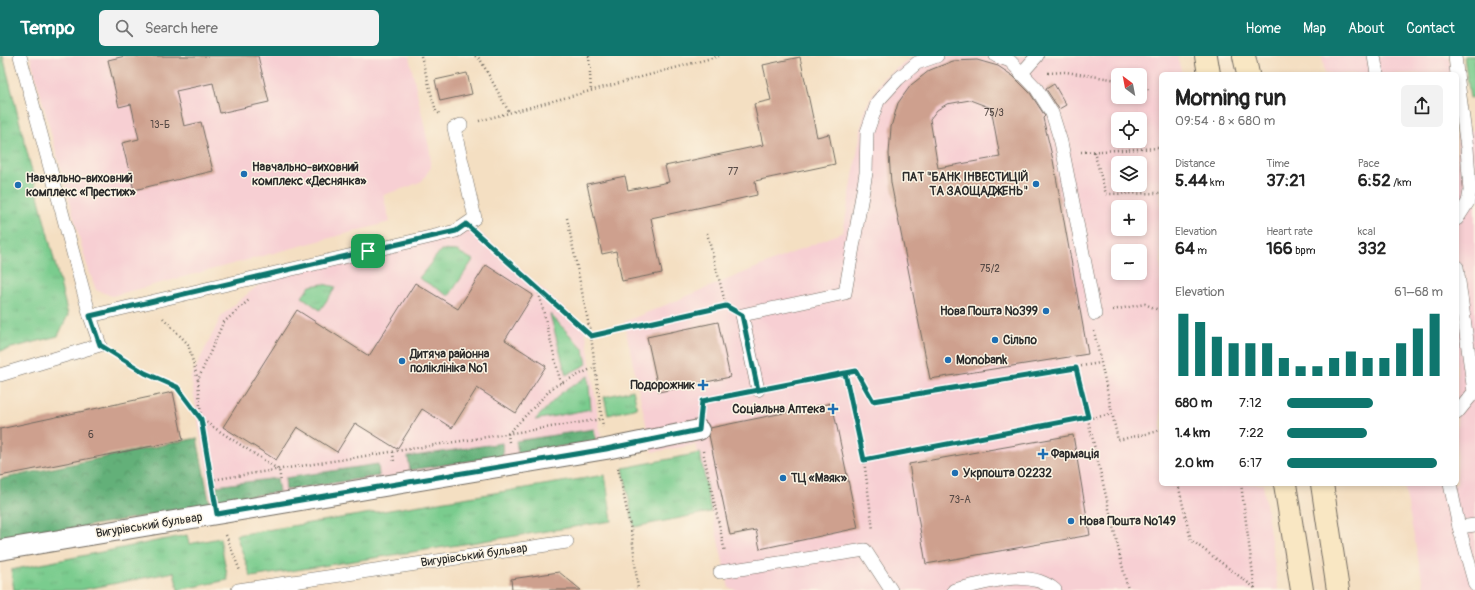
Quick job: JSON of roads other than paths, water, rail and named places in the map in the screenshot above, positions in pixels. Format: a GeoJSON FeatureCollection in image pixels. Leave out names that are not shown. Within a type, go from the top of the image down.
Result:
{"type":"FeatureCollection","features":[{"type":"Feature","properties":{"kind":"main road"},"geometry":{"type":"LineString","coordinates":[[1206,56],[1210,72]]}},
{"type":"Feature","properties":{"kind":"main road"},"geometry":{"type":"LineString","coordinates":[[1244,56],[1248,72]]}},
{"type":"Feature","properties":{"kind":"main road"},"geometry":{"type":"LineString","coordinates":[[1285,486],[1302,590]]}},
{"type":"Feature","properties":{"kind":"main road"},"geometry":{"type":"LineString","coordinates":[[1322,486],[1338,590]]}},
{"type":"Feature","properties":{"kind":"street","name":"Вигурівський бульвар"},"geometry":{"type":"LineString","coordinates":[[0,550],[606,449],[699,430]]}},
{"type":"Feature","properties":{"kind":"lane"},"geometry":{"type":"LineString","coordinates":[[0,375],[100,345],[90,316],[20,56]]}},
{"type":"Feature","properties":{"kind":"lane"},"geometry":{"type":"LineString","coordinates":[[758,390],[742,315],[845,293],[866,173],[867,132],[878,101],[898,79],[917,63],[937,56]]}},
{"type":"Feature","properties":{"kind":"lane"},"geometry":{"type":"LineString","coordinates":[[996,56],[1010,61],[1036,88],[1052,113],[1063,154],[1095,314]]}},
{"type":"Feature","properties":{"kind":"lane"},"geometry":{"type":"LineString","coordinates":[[1022,74],[1037,56]]}},
{"type":"Feature","properties":{"kind":"lane"},"geometry":{"type":"LineString","coordinates":[[1374,56],[1377,72]]}},
{"type":"Feature","properties":{"kind":"lane"},"geometry":{"type":"LineString","coordinates":[[1454,56],[1457,72]]}},
{"type":"Feature","properties":{"kind":"lane"},"geometry":{"type":"LineString","coordinates":[[1459,84],[1471,147],[1470,198],[1459,216]]}},
{"type":"Feature","properties":{"kind":"lane"},"geometry":{"type":"LineString","coordinates":[[90,316],[456,231],[475,218],[454,128],[461,126]]}},
{"type":"Feature","properties":{"kind":"lane"},"geometry":{"type":"LineString","coordinates":[[1459,282],[1474,392],[1459,411]]}},
{"type":"Feature","properties":{"kind":"lane"},"geometry":{"type":"LineString","coordinates":[[1450,486],[1459,527],[1475,585]]}},
{"type":"Feature","properties":{"kind":"lane"},"geometry":{"type":"LineString","coordinates":[[1459,527],[1475,525]]}},
{"type":"Feature","properties":{"kind":"lane","name":"Вигурівський бульвар"},"geometry":{"type":"LineString","coordinates":[[245,589],[567,542]]}},
{"type":"Feature","properties":{"kind":"lane"},"geometry":{"type":"LineString","coordinates":[[725,572],[865,550],[891,590]]}},
{"type":"Feature","properties":{"kind":"lane"},"geometry":{"type":"LineString","coordinates":[[954,590],[1014,578],[1040,582],[1055,590]]}},
{"type":"Feature","properties":{"kind":"place","name":"Навчально-виховний комплекс «Деснянка»"},"geometry":{"type":"Point","coordinates":[244,174]}},
{"type":"Feature","properties":{"kind":"place","name":"ПАТ \"БАНК ІНВЕСТИЦІЙ ТА ЗАОЩАДЖЕНЬ\""},"geometry":{"type":"Point","coordinates":[1036,184]}},
{"type":"Feature","properties":{"kind":"place","name":"Навчально-виховний комплекс «Престиж»"},"geometry":{"type":"Point","coordinates":[18,185]}},
{"type":"Feature","properties":{"kind":"place","name":"Нова Пошта №399"},"geometry":{"type":"Point","coordinates":[1046,311]}},
{"type":"Feature","properties":{"kind":"place","name":"Сільпо"},"geometry":{"type":"Point","coordinates":[995,340]}},
{"type":"Feature","properties":{"kind":"place","name":"Monobank"},"geometry":{"type":"Point","coordinates":[948,360]}},
{"type":"Feature","properties":{"kind":"place","name":"Дитяча районна поліклініка №1"},"geometry":{"type":"Point","coordinates":[402,361]}},
{"type":"Feature","properties":{"kind":"place","name":"Подорожник"},"geometry":{"type":"Point","coordinates":[703,385]}},
{"type":"Feature","properties":{"kind":"place","name":"Соціальна Аптека"},"geometry":{"type":"Point","coordinates":[833,409]}},
{"type":"Feature","properties":{"kind":"place","name":"Фармація"},"geometry":{"type":"Point","coordinates":[1043,454]}},
{"type":"Feature","properties":{"kind":"place","name":"Укрпошта 02232"},"geometry":{"type":"Point","coordinates":[955,473]}},
{"type":"Feature","properties":{"kind":"place","name":"ТЦ «Маяк»"},"geometry":{"type":"Point","coordinates":[783,478]}},
{"type":"Feature","properties":{"kind":"place","name":"Нова Пошта №149"},"geometry":{"type":"Point","coordinates":[1071,521]}}]}
